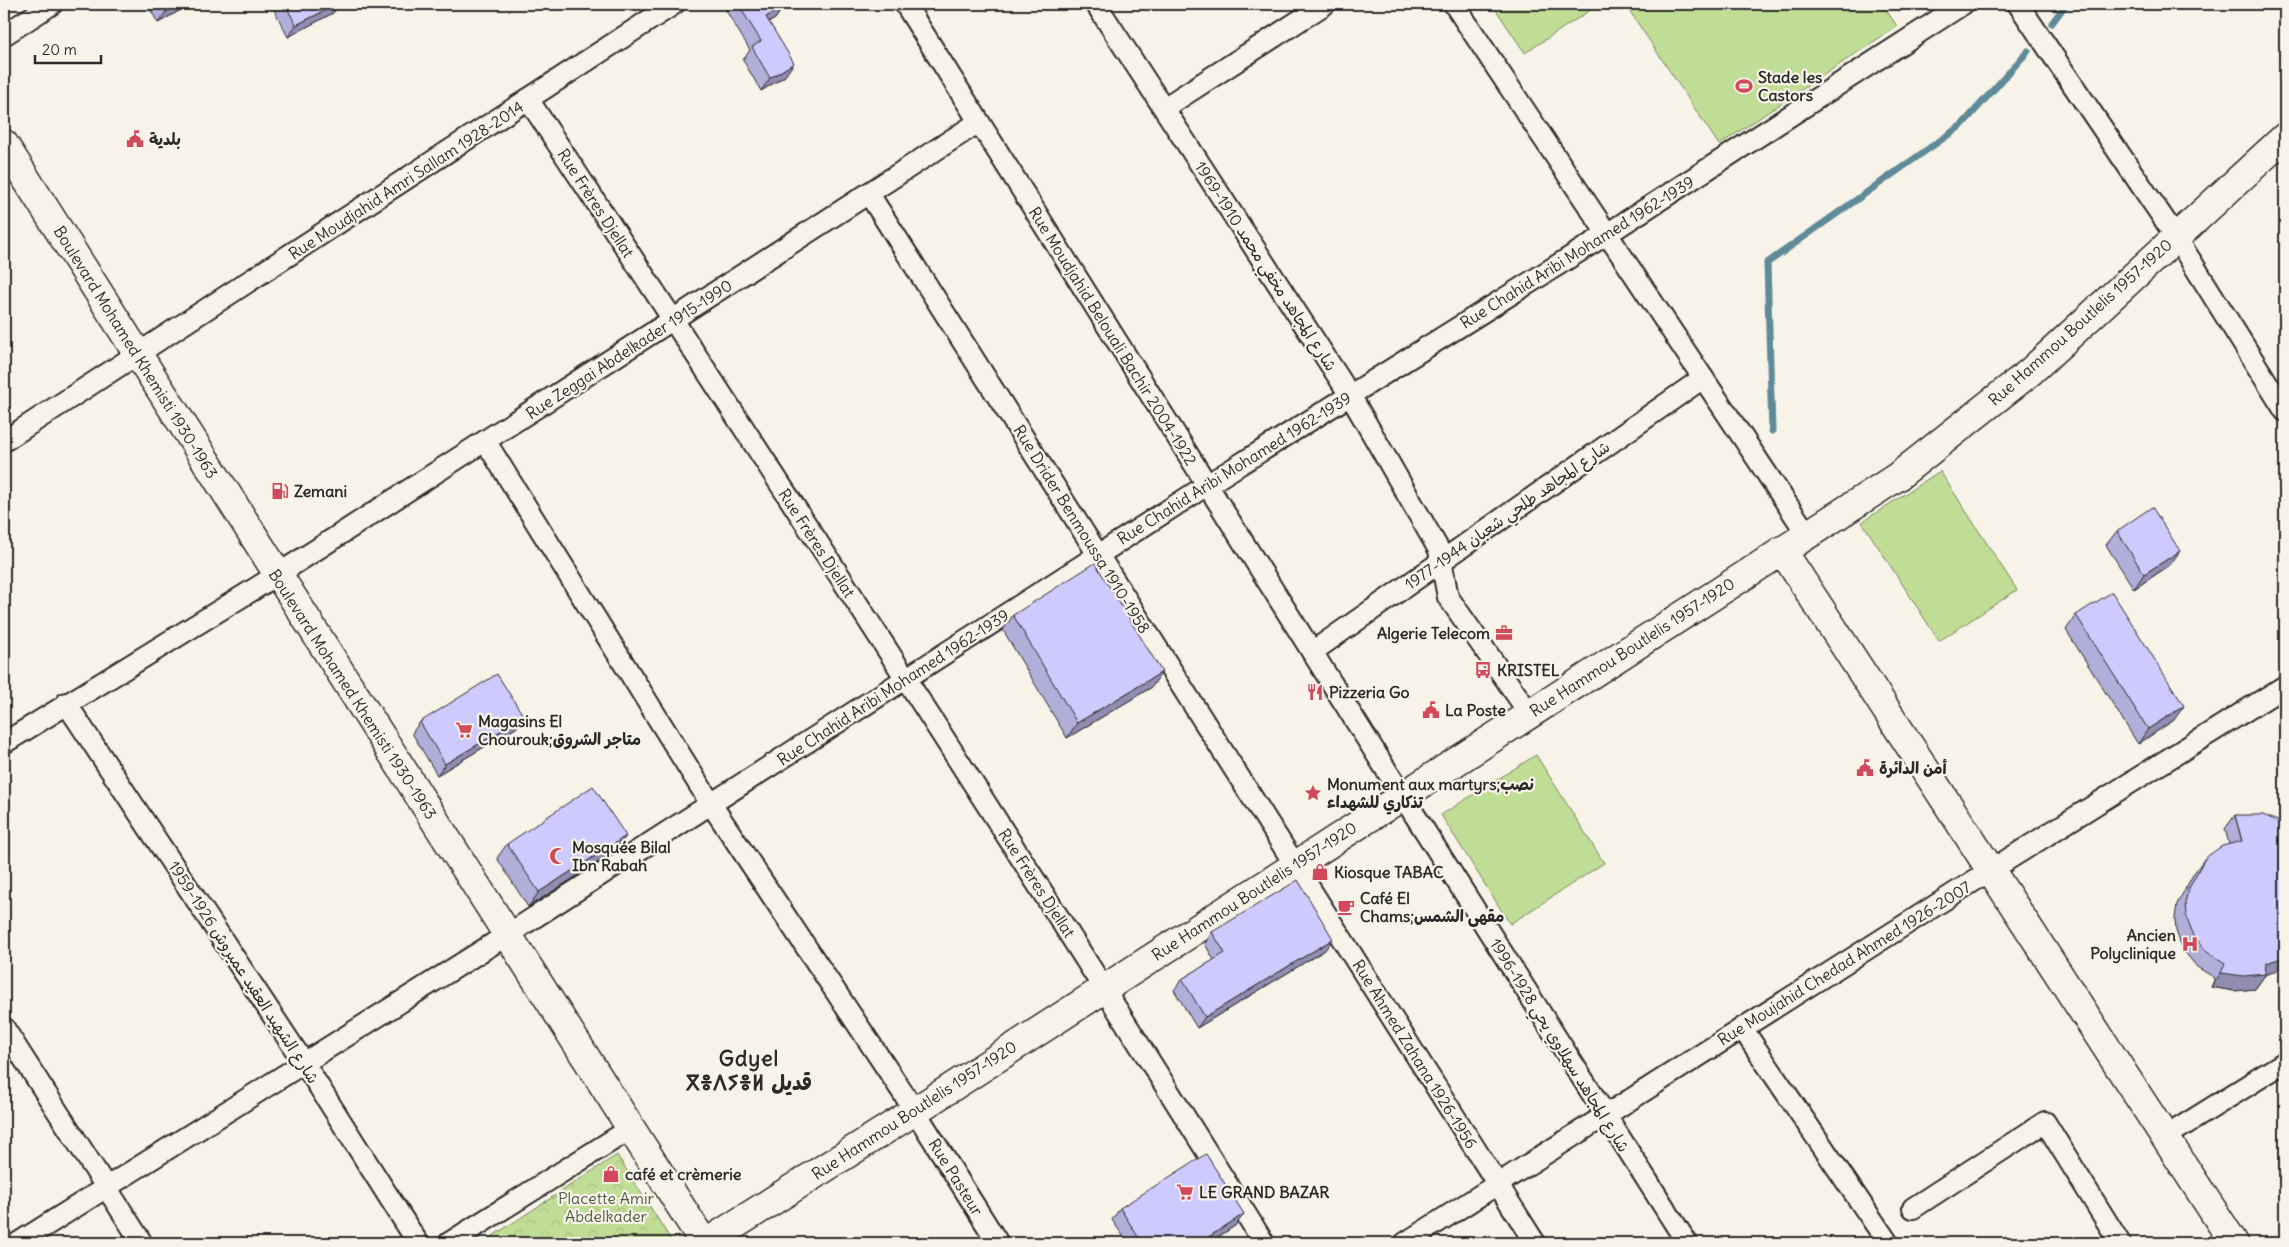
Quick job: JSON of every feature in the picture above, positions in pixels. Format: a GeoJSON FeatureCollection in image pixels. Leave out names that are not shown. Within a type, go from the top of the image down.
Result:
{"type":"FeatureCollection","features":[{"type":"Feature","properties":{"kind":"main road","name":"Rue Hammou Boutlelis 1957-1920"},"geometry":{"type":"LineString","coordinates":[[705,1243],[915,1111],[1294,864],[1896,477],[2030,372],[2285,136]]}},
{"type":"Feature","properties":{"kind":"main road","name":"Boulevard Mohamed Khemisti 1930-1963"},"geometry":{"type":"LineString","coordinates":[[4,144],[630,1129],[705,1243]]}},
{"type":"Feature","properties":{"kind":"main road"},"geometry":{"type":"LineString","coordinates":[[1782,550],[2234,1243]]}},
{"type":"Feature","properties":{"kind":"street"},"geometry":{"type":"LineString","coordinates":[[4,35],[52,4]]}},
{"type":"Feature","properties":{"kind":"street","name":"Rue Moudjahid Amri Sallam 1928-2014"},"geometry":{"type":"LineString","coordinates":[[4,441],[674,4]]}},
{"type":"Feature","properties":{"kind":"street","name":"Rue Moudjahid Belouali Bachir 2004-1922"},"geometry":{"type":"LineString","coordinates":[[905,4],[1402,795]]}},
{"type":"Feature","properties":{"kind":"street","name":"شارع المجاهد مخفي محمد 1910-1969"},"geometry":{"type":"LineString","coordinates":[[1096,4],[1350,395],[1439,550],[1448,597],[1529,713]]}},
{"type":"Feature","properties":{"kind":"street"},"geometry":{"type":"LineString","coordinates":[[1164,108],[1325,4]]}},
{"type":"Feature","properties":{"kind":"street"},"geometry":{"type":"LineString","coordinates":[[1454,4],[1807,534]]}},
{"type":"Feature","properties":{"kind":"street","name":"Rue Chahid Aribi Mohamed 1962-1939"},"geometry":{"type":"LineString","coordinates":[[18,1243],[507,935],[1207,485],[1607,234],[1963,4]]}},
{"type":"Feature","properties":{"kind":"street"},"geometry":{"type":"LineString","coordinates":[[2018,4],[2176,237],[2285,411]]}},
{"type":"Feature","properties":{"kind":"street","name":"Rue Frères Djellat"},"geometry":{"type":"LineString","coordinates":[[528,100],[674,320],[1104,987],[1264,1243]]}},
{"type":"Feature","properties":{"kind":"street","name":"Rue Zeggai Abdelkader 1915-1990"},"geometry":{"type":"LineString","coordinates":[[4,744],[66,703],[277,575],[486,442],[980,122]]}},
{"type":"Feature","properties":{"kind":"street","name":"Rue Drider Benmoussa 1910-1958"},"geometry":{"type":"LineString","coordinates":[[869,194],[1294,864]]}},
{"type":"Feature","properties":{"kind":"street","name":"شارع المجاهد طلحي شعبان 1944-1977"},"geometry":{"type":"LineString","coordinates":[[1312,652],[1703,378]]}},
{"type":"Feature","properties":{"kind":"street","name":"Rue Pasteur"},"geometry":{"type":"LineString","coordinates":[[486,442],[712,804],[915,1111],[998,1243]]}},
{"type":"Feature","properties":{"kind":"street","name":"Rue Moujahid Chedad Ahmed 1926-2007"},"geometry":{"type":"LineString","coordinates":[[1405,1243],[1991,870],[2285,686]]}},
{"type":"Feature","properties":{"kind":"street","name":"شارع الشهيد العقيد عميروش 1926-1959"},"geometry":{"type":"LineString","coordinates":[[66,703],[304,1064],[418,1243]]}},
{"type":"Feature","properties":{"kind":"street","name":"شارع المجاهد سهلاوي يحي 1928-1996"},"geometry":{"type":"LineString","coordinates":[[1402,795],[1687,1243]]}},
{"type":"Feature","properties":{"kind":"street","name":"Rue Ahmed Zahana 1926-1956"},"geometry":{"type":"LineString","coordinates":[[1294,864],[1535,1243]]}},
{"type":"Feature","properties":{"kind":"street"},"geometry":{"type":"LineString","coordinates":[[4,1028],[142,1243]]}},
{"type":"Feature","properties":{"kind":"street"},"geometry":{"type":"LineString","coordinates":[[1742,1028],[1888,1243]]}},
{"type":"Feature","properties":{"kind":"street"},"geometry":{"type":"LineString","coordinates":[[2165,1137],[2285,1062]]}},
{"type":"Feature","properties":{"kind":"street"},"geometry":{"type":"LineString","coordinates":[[1913,1208],[2045,1122],[2119,1243]]}},
{"type":"Feature","properties":{"kind":"street"},"geometry":{"type":"LineString","coordinates":[[449,1243],[630,1129]]}},
{"type":"Feature","properties":{"kind":"green space"},"geometry":{"type":"Polygon","coordinates":[[[1492,4],[1588,4],[1592,9],[1525,53],[1492,4]]]}},
{"type":"Feature","properties":{"kind":"green space","name":"Stade les Castors"},"geometry":{"type":"Polygon","coordinates":[[[1625,4],[1882,4],[1897,26],[1719,145],[1625,4]]]}},
{"type":"Feature","properties":{"kind":"green space"},"geometry":{"type":"Polygon","coordinates":[[[1940,471],[2017,590],[1939,641],[1862,522],[1940,471]]]}},
{"type":"Feature","properties":{"kind":"green space"},"geometry":{"type":"Polygon","coordinates":[[[1536,755],[1604,863],[1510,924],[1441,815],[1536,755]]]}},
{"type":"Feature","properties":{"kind":"green space","name":"Placette Amir Abdelkader"},"geometry":{"type":"Polygon","coordinates":[[[617,1155],[673,1243],[482,1243],[617,1155]]]}},
{"type":"Feature","properties":{"kind":"building"},"geometry":{"type":"Polygon","coordinates":[[[162,4],[180,4],[166,12],[162,4]]]}},
{"type":"Feature","properties":{"kind":"building"},"geometry":{"type":"Polygon","coordinates":[[[285,4],[338,4],[296,25],[285,4]]]}},
{"type":"Feature","properties":{"kind":"building"},"geometry":{"type":"Polygon","coordinates":[[[738,4],[782,4],[784,6],[766,17],[794,63],[770,78],[752,47],[761,41],[738,4]]]}},
{"type":"Feature","properties":{"kind":"building"},"geometry":{"type":"Polygon","coordinates":[[[2152,507],[2180,551],[2144,574],[2117,531],[2152,507]]]}},
{"type":"Feature","properties":{"kind":"building"},"geometry":{"type":"Polygon","coordinates":[[[1095,563],[1162,672],[1077,723],[1013,615],[1095,563]]]}},
{"type":"Feature","properties":{"kind":"building"},"geometry":{"type":"Polygon","coordinates":[[[2112,592],[2184,706],[2148,729],[2076,615],[2112,592]]]}},
{"type":"Feature","properties":{"kind":"building","name":"Magasins El Chourouk;متاجر الشروق"},"geometry":{"type":"Polygon","coordinates":[[[497,674],[524,717],[445,764],[420,722],[497,674]]]}},
{"type":"Feature","properties":{"kind":"building","name":"Mosquée Bilal Ibn Rabah"},"geometry":{"type":"Polygon","coordinates":[[[593,786],[626,836],[539,892],[507,844],[593,786]]]}},
{"type":"Feature","properties":{"kind":"building"},"geometry":{"type":"Polygon","coordinates":[[[2235,815],[2263,815],[2285,824],[2285,957],[2266,963],[2265,974],[2244,976],[2221,973],[2225,963],[2207,952],[2194,936],[2186,916],[2185,903],[2188,890],[2205,858],[2222,846],[2242,841],[2235,815]]]}},
{"type":"Feature","properties":{"kind":"building"},"geometry":{"type":"Polygon","coordinates":[[[1298,880],[1333,939],[1205,1017],[1182,979],[1225,953],[1212,932],[1298,880]]]}},
{"type":"Feature","properties":{"kind":"building","name":"LE GRAND BAZAR"},"geometry":{"type":"Polygon","coordinates":[[[1206,1154],[1244,1214],[1199,1243],[1142,1243],[1120,1208],[1206,1154]]]}},
{"type":"Feature","properties":{"kind":"waterway"},"geometry":{"type":"LineString","coordinates":[[2052,23],[2066,4]]}},
{"type":"Feature","properties":{"kind":"waterway"},"geometry":{"type":"LineString","coordinates":[[1772,431],[1767,263],[1962,125],[2028,51]]}},
{"type":"Feature","properties":{"kind":"place","name":"Stade les Castors"},"geometry":{"type":"Point","coordinates":[1744,86]}},
{"type":"Feature","properties":{"kind":"place","name":"بلدية"},"geometry":{"type":"Point","coordinates":[135,139]}},
{"type":"Feature","properties":{"kind":"place","name":"Zemani"},"geometry":{"type":"Point","coordinates":[280,491]}},
{"type":"Feature","properties":{"kind":"place","name":"Algerie Telecom"},"geometry":{"type":"Point","coordinates":[1504,633]}},
{"type":"Feature","properties":{"kind":"place","name":"KRISTEL"},"geometry":{"type":"Point","coordinates":[1483,670]}},
{"type":"Feature","properties":{"kind":"place","name":"Pizzeria Go"},"geometry":{"type":"Point","coordinates":[1315,692]}},
{"type":"Feature","properties":{"kind":"place","name":"La Poste"},"geometry":{"type":"Point","coordinates":[1431,710]}},
{"type":"Feature","properties":{"kind":"place","name":"Magasins El Chourouk;متاجر الشروق"},"geometry":{"type":"Point","coordinates":[464,730]}},
{"type":"Feature","properties":{"kind":"place","name":"أمن الدائرة"},"geometry":{"type":"Point","coordinates":[1865,768]}},
{"type":"Feature","properties":{"kind":"place","name":"Monument aux martyrs;نصب تذكاري للشهداء"},"geometry":{"type":"Point","coordinates":[1313,793]}},
{"type":"Feature","properties":{"kind":"place","name":"Mosquée Bilal Ibn Rabah"},"geometry":{"type":"Point","coordinates":[558,856]}},
{"type":"Feature","properties":{"kind":"place","name":"Kiosque TABAC"},"geometry":{"type":"Point","coordinates":[1320,872]}},
{"type":"Feature","properties":{"kind":"place","name":"Café El Chams;مقهى الشمس"},"geometry":{"type":"Point","coordinates":[1346,907]}},
{"type":"Feature","properties":{"kind":"place","name":"Ancien Polyclinique"},"geometry":{"type":"Point","coordinates":[2190,944]}},
{"type":"Feature","properties":{"kind":"place","name":"café et crèmerie"},"geometry":{"type":"Point","coordinates":[611,1174]}},
{"type":"Feature","properties":{"kind":"place","name":"LE GRAND BAZAR"},"geometry":{"type":"Point","coordinates":[1185,1192]}},
{"type":"Feature","properties":{"kind":"district","name":"Gdyel ⴳⴻⴷⵢⴻⵍ قديل"},"geometry":{"type":"Point","coordinates":[749,1071]}}]}
